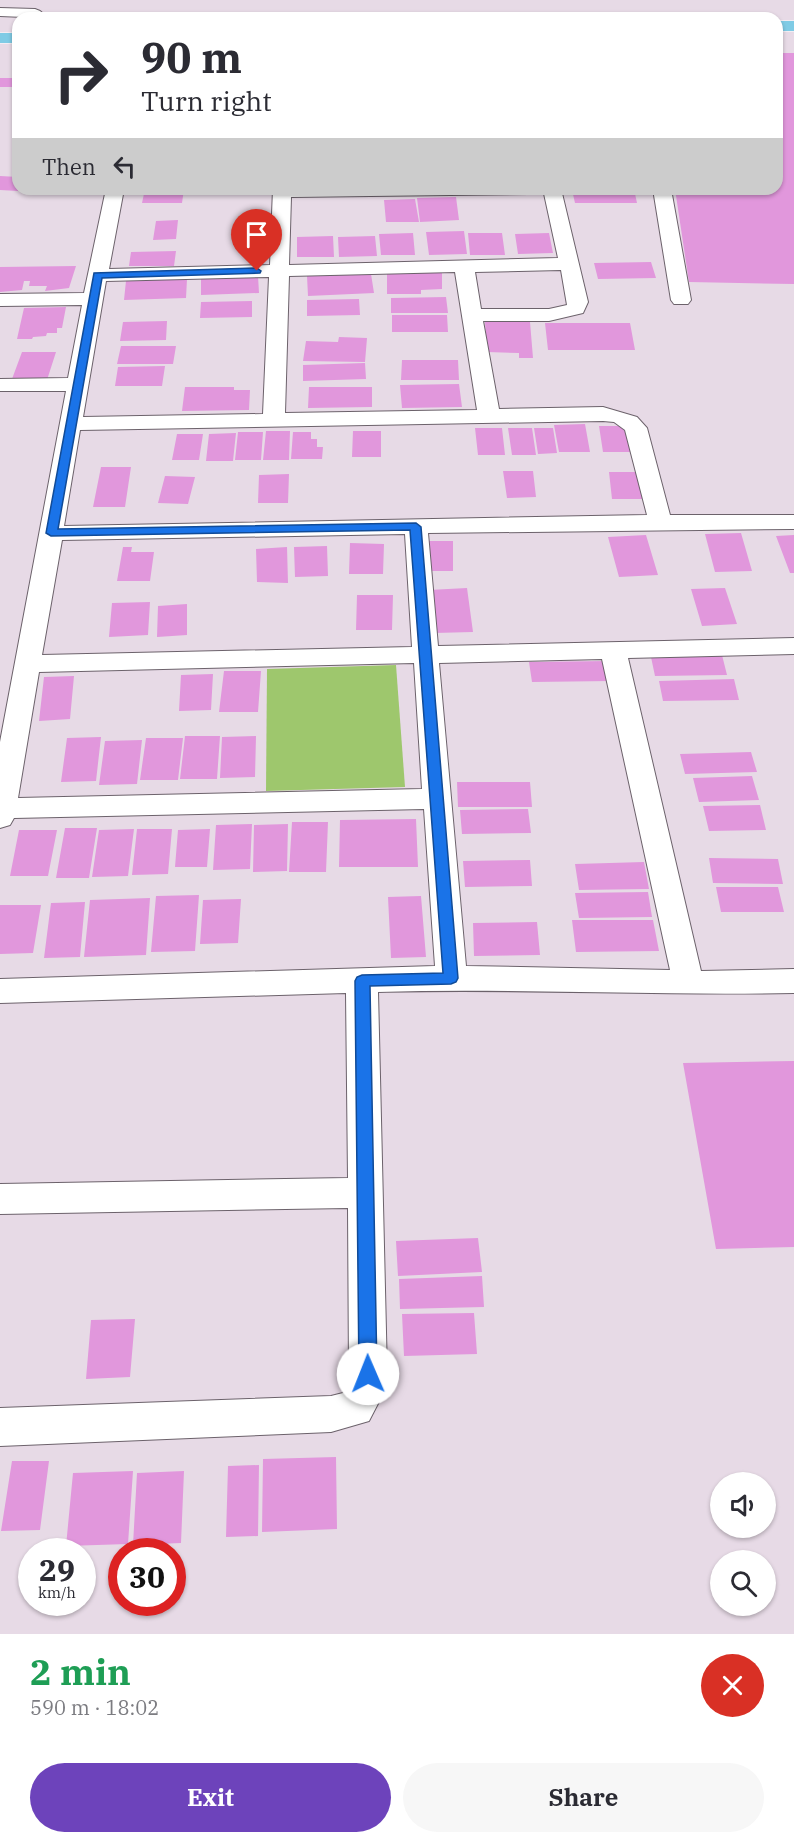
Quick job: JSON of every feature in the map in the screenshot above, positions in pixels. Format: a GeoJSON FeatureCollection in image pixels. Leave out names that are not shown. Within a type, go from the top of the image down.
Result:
{"type":"FeatureCollection","features":[{"type":"Feature","properties":{"kind":"street"},"geometry":{"type":"LineString","coordinates":[[114,195],[1,813],[437,799]]}},
{"type":"Feature","properties":{"kind":"street"},"geometry":{"type":"LineString","coordinates":[[274,420],[282,195]]}},
{"type":"Feature","properties":{"kind":"street"},"geometry":{"type":"LineString","coordinates":[[472,315],[549,315],[576,309],[578,302],[553,195]]}},
{"type":"Feature","properties":{"kind":"street"},"geometry":{"type":"LineString","coordinates":[[663,195],[681,300]]}},
{"type":"Feature","properties":{"kind":"street"},"geometry":{"type":"LineString","coordinates":[[98,275],[569,264]]}},
{"type":"Feature","properties":{"kind":"street"},"geometry":{"type":"LineString","coordinates":[[464,266],[489,416]]}},
{"type":"Feature","properties":{"kind":"street"},"geometry":{"type":"LineString","coordinates":[[0,300],[93,299]]}},
{"type":"Feature","properties":{"kind":"street"},"geometry":{"type":"LineString","coordinates":[[0,385],[78,384]]}},
{"type":"Feature","properties":{"kind":"street"},"geometry":{"type":"LineString","coordinates":[[71,424],[603,414],[630,420],[636,428],[660,522]]}},
{"type":"Feature","properties":{"kind":"street"},"geometry":{"type":"LineString","coordinates":[[51,533],[660,522],[794,522]]}},
{"type":"Feature","properties":{"kind":"street"},"geometry":{"type":"LineString","coordinates":[[416,527],[451,978]]}},
{"type":"Feature","properties":{"kind":"street"},"geometry":{"type":"LineString","coordinates":[[28,664],[794,646]]}},
{"type":"Feature","properties":{"kind":"street"},"geometry":{"type":"LineString","coordinates":[[613,650],[688,983]]}},
{"type":"Feature","properties":{"kind":"street"},"geometry":{"type":"LineString","coordinates":[[0,991],[451,978],[688,983],[794,981]]}},
{"type":"Feature","properties":{"kind":"street"},"geometry":{"type":"LineString","coordinates":[[0,1427],[331,1414],[355,1408],[365,1392],[368,1374],[362,981]]}},
{"type":"Feature","properties":{"kind":"street"},"geometry":{"type":"LineString","coordinates":[[0,1199],[365,1193]]}},
{"type":"Feature","properties":{"kind":"green space"},"geometry":{"type":"Polygon","coordinates":[[[396,665],[405,787],[266,791],[267,669],[396,665]]]}},
{"type":"Feature","properties":{"kind":"building"},"geometry":{"type":"Polygon","coordinates":[[[783,53],[794,53],[794,284],[689,282],[676,195],[783,195],[783,53]]]}},
{"type":"Feature","properties":{"kind":"building"},"geometry":{"type":"Polygon","coordinates":[[[0,78],[12,78],[12,87],[0,87],[0,78]]]}},
{"type":"Feature","properties":{"kind":"building"},"geometry":{"type":"Polygon","coordinates":[[[0,176],[12,177],[12,191],[0,190],[0,176]]]}},
{"type":"Feature","properties":{"kind":"building"},"geometry":{"type":"Polygon","coordinates":[[[144,195],[183,195],[182,203],[142,203],[144,195]]]}},
{"type":"Feature","properties":{"kind":"building"},"geometry":{"type":"Polygon","coordinates":[[[573,195],[635,195],[637,203],[575,203],[573,195]]]}},
{"type":"Feature","properties":{"kind":"building"},"geometry":{"type":"Polygon","coordinates":[[[456,197],[459,220],[420,222],[417,198],[456,197]]]}},
{"type":"Feature","properties":{"kind":"building"},"geometry":{"type":"Polygon","coordinates":[[[415,199],[419,222],[386,222],[384,200],[415,199]]]}},
{"type":"Feature","properties":{"kind":"building"},"geometry":{"type":"Polygon","coordinates":[[[178,220],[176,239],[153,240],[156,221],[178,220]]]}},
{"type":"Feature","properties":{"kind":"building"},"geometry":{"type":"Polygon","coordinates":[[[464,231],[467,254],[429,255],[426,232],[464,231]]]}},
{"type":"Feature","properties":{"kind":"building"},"geometry":{"type":"Polygon","coordinates":[[[413,233],[415,255],[381,255],[379,234],[413,233]]]}},
{"type":"Feature","properties":{"kind":"building"},"geometry":{"type":"Polygon","coordinates":[[[468,233],[502,233],[505,255],[470,255],[468,233]]]}},
{"type":"Feature","properties":{"kind":"building"},"geometry":{"type":"Polygon","coordinates":[[[549,233],[553,253],[518,254],[515,234],[549,233]]]}},
{"type":"Feature","properties":{"kind":"building"},"geometry":{"type":"Polygon","coordinates":[[[333,236],[334,257],[297,257],[297,237],[333,236]]]}},
{"type":"Feature","properties":{"kind":"building"},"geometry":{"type":"Polygon","coordinates":[[[375,236],[377,256],[339,257],[338,237],[375,236]]]}},
{"type":"Feature","properties":{"kind":"building"},"geometry":{"type":"Polygon","coordinates":[[[176,251],[174,266],[129,266],[131,252],[176,251]]]}},
{"type":"Feature","properties":{"kind":"building"},"geometry":{"type":"Polygon","coordinates":[[[651,262],[656,278],[598,279],[594,263],[651,262]]]}},
{"type":"Feature","properties":{"kind":"building"},"geometry":{"type":"Polygon","coordinates":[[[76,266],[69,288],[45,291],[47,286],[29,286],[30,281],[24,281],[22,290],[0,292],[0,267],[76,266]]]}},
{"type":"Feature","properties":{"kind":"building"},"geometry":{"type":"Polygon","coordinates":[[[387,272],[442,272],[442,289],[421,290],[421,294],[387,294],[387,272]]]}},
{"type":"Feature","properties":{"kind":"building"},"geometry":{"type":"Polygon","coordinates":[[[371,274],[374,293],[308,296],[307,276],[371,274]]]}},
{"type":"Feature","properties":{"kind":"building"},"geometry":{"type":"Polygon","coordinates":[[[258,276],[259,293],[201,295],[201,278],[258,276]]]}},
{"type":"Feature","properties":{"kind":"building"},"geometry":{"type":"Polygon","coordinates":[[[187,279],[186,298],[124,300],[126,281],[187,279]]]}},
{"type":"Feature","properties":{"kind":"building"},"geometry":{"type":"Polygon","coordinates":[[[446,297],[448,313],[391,313],[391,298],[446,297]]]}},
{"type":"Feature","properties":{"kind":"building"},"geometry":{"type":"Polygon","coordinates":[[[359,299],[360,315],[307,316],[307,300],[359,299]]]}},
{"type":"Feature","properties":{"kind":"building"},"geometry":{"type":"Polygon","coordinates":[[[252,301],[252,317],[200,318],[201,302],[252,301]]]}},
{"type":"Feature","properties":{"kind":"building"},"geometry":{"type":"Polygon","coordinates":[[[66,307],[62,328],[57,328],[57,333],[47,333],[46,336],[32,339],[17,339],[24,308],[66,307]]]}},
{"type":"Feature","properties":{"kind":"building"},"geometry":{"type":"Polygon","coordinates":[[[392,315],[447,315],[448,332],[392,332],[392,315]]]}},
{"type":"Feature","properties":{"kind":"building"},"geometry":{"type":"Polygon","coordinates":[[[167,321],[166,340],[120,341],[123,322],[167,321]]]}},
{"type":"Feature","properties":{"kind":"building"},"geometry":{"type":"Polygon","coordinates":[[[485,322],[530,322],[533,358],[519,358],[519,353],[487,352],[485,322]]]}},
{"type":"Feature","properties":{"kind":"building"},"geometry":{"type":"Polygon","coordinates":[[[545,323],[630,323],[635,350],[548,350],[545,323]]]}},
{"type":"Feature","properties":{"kind":"building"},"geometry":{"type":"Polygon","coordinates":[[[339,337],[367,338],[365,362],[303,361],[306,341],[338,342],[339,337]]]}},
{"type":"Feature","properties":{"kind":"building"},"geometry":{"type":"Polygon","coordinates":[[[121,346],[176,346],[173,364],[117,364],[121,346]]]}},
{"type":"Feature","properties":{"kind":"building"},"geometry":{"type":"Polygon","coordinates":[[[22,352],[56,352],[47,380],[12,379],[22,352]]]}},
{"type":"Feature","properties":{"kind":"building"},"geometry":{"type":"Polygon","coordinates":[[[402,360],[458,360],[459,380],[401,380],[402,360]]]}},
{"type":"Feature","properties":{"kind":"building"},"geometry":{"type":"Polygon","coordinates":[[[365,363],[366,379],[303,381],[303,365],[365,363]]]}},
{"type":"Feature","properties":{"kind":"building"},"geometry":{"type":"Polygon","coordinates":[[[165,366],[162,386],[115,386],[118,367],[165,366]]]}},
{"type":"Feature","properties":{"kind":"building"},"geometry":{"type":"Polygon","coordinates":[[[459,384],[462,407],[402,408],[400,385],[459,384]]]}},
{"type":"Feature","properties":{"kind":"building"},"geometry":{"type":"Polygon","coordinates":[[[185,387],[234,387],[234,390],[250,390],[249,410],[182,411],[185,387]]]}},
{"type":"Feature","properties":{"kind":"building"},"geometry":{"type":"Polygon","coordinates":[[[309,387],[372,387],[372,407],[308,408],[309,387]]]}},
{"type":"Feature","properties":{"kind":"building"},"geometry":{"type":"Polygon","coordinates":[[[585,424],[590,452],[559,452],[554,425],[585,424]]]}},
{"type":"Feature","properties":{"kind":"building"},"geometry":{"type":"Polygon","coordinates":[[[599,426],[627,426],[631,452],[603,452],[599,426]]]}},
{"type":"Feature","properties":{"kind":"building"},"geometry":{"type":"Polygon","coordinates":[[[475,428],[502,428],[505,455],[478,455],[475,428]]]}},
{"type":"Feature","properties":{"kind":"building"},"geometry":{"type":"Polygon","coordinates":[[[508,428],[532,428],[536,455],[512,455],[508,428]]]}},
{"type":"Feature","properties":{"kind":"building"},"geometry":{"type":"Polygon","coordinates":[[[534,428],[553,428],[557,453],[538,454],[534,428]]]}},
{"type":"Feature","properties":{"kind":"building"},"geometry":{"type":"Polygon","coordinates":[[[266,431],[290,431],[289,460],[263,460],[266,431]]]}},
{"type":"Feature","properties":{"kind":"building"},"geometry":{"type":"Polygon","coordinates":[[[353,431],[381,431],[381,457],[352,457],[353,431]]]}},
{"type":"Feature","properties":{"kind":"building"},"geometry":{"type":"Polygon","coordinates":[[[238,432],[263,432],[261,460],[235,460],[238,432]]]}},
{"type":"Feature","properties":{"kind":"building"},"geometry":{"type":"Polygon","coordinates":[[[293,432],[311,432],[311,439],[317,439],[317,447],[323,447],[322,459],[291,459],[293,432]]]}},
{"type":"Feature","properties":{"kind":"building"},"geometry":{"type":"Polygon","coordinates":[[[236,433],[233,461],[206,461],[209,434],[236,433]]]}},
{"type":"Feature","properties":{"kind":"building"},"geometry":{"type":"Polygon","coordinates":[[[177,434],[203,434],[199,460],[172,460],[177,434]]]}},
{"type":"Feature","properties":{"kind":"building"},"geometry":{"type":"Polygon","coordinates":[[[101,467],[131,467],[125,507],[93,507],[101,467]]]}},
{"type":"Feature","properties":{"kind":"building"},"geometry":{"type":"Polygon","coordinates":[[[503,471],[533,471],[536,497],[507,498],[503,471]]]}},
{"type":"Feature","properties":{"kind":"building"},"geometry":{"type":"Polygon","coordinates":[[[609,472],[640,472],[644,499],[612,499],[609,472]]]}},
{"type":"Feature","properties":{"kind":"building"},"geometry":{"type":"Polygon","coordinates":[[[289,474],[288,503],[258,503],[259,475],[289,474]]]}},
{"type":"Feature","properties":{"kind":"building"},"geometry":{"type":"Polygon","coordinates":[[[165,476],[195,477],[188,504],[158,503],[165,476]]]}},
{"type":"Feature","properties":{"kind":"building"},"geometry":{"type":"Polygon","coordinates":[[[741,533],[752,571],[715,572],[705,534],[741,533]]]}},
{"type":"Feature","properties":{"kind":"building"},"geometry":{"type":"Polygon","coordinates":[[[646,535],[658,575],[619,577],[608,537],[646,535]]]}},
{"type":"Feature","properties":{"kind":"building"},"geometry":{"type":"Polygon","coordinates":[[[794,535],[794,573],[790,573],[776,536],[794,535]]]}},
{"type":"Feature","properties":{"kind":"building"},"geometry":{"type":"Polygon","coordinates":[[[422,541],[453,541],[453,571],[423,571],[422,541]]]}},
{"type":"Feature","properties":{"kind":"building"},"geometry":{"type":"Polygon","coordinates":[[[350,543],[384,544],[383,574],[349,574],[350,543]]]}},
{"type":"Feature","properties":{"kind":"building"},"geometry":{"type":"Polygon","coordinates":[[[327,546],[328,576],[295,577],[294,547],[327,546]]]}},
{"type":"Feature","properties":{"kind":"building"},"geometry":{"type":"Polygon","coordinates":[[[123,547],[132,547],[131,552],[154,552],[150,581],[117,581],[123,547]]]}},
{"type":"Feature","properties":{"kind":"building"},"geometry":{"type":"Polygon","coordinates":[[[287,547],[288,583],[257,582],[256,549],[287,547]]]}},
{"type":"Feature","properties":{"kind":"building"},"geometry":{"type":"Polygon","coordinates":[[[467,588],[473,632],[434,633],[429,590],[467,588]]]}},
{"type":"Feature","properties":{"kind":"building"},"geometry":{"type":"Polygon","coordinates":[[[725,588],[737,624],[702,626],[691,589],[725,588]]]}},
{"type":"Feature","properties":{"kind":"building"},"geometry":{"type":"Polygon","coordinates":[[[357,595],[393,595],[392,630],[356,630],[357,595]]]}},
{"type":"Feature","properties":{"kind":"building"},"geometry":{"type":"Polygon","coordinates":[[[150,602],[148,635],[109,637],[112,603],[150,602]]]}},
{"type":"Feature","properties":{"kind":"building"},"geometry":{"type":"Polygon","coordinates":[[[187,604],[187,635],[157,637],[158,606],[187,604]]]}},
{"type":"Feature","properties":{"kind":"building"},"geometry":{"type":"Polygon","coordinates":[[[722,655],[727,675],[655,676],[651,657],[722,655]]]}},
{"type":"Feature","properties":{"kind":"building"},"geometry":{"type":"Polygon","coordinates":[[[608,661],[611,681],[532,682],[529,662],[608,661]]]}},
{"type":"Feature","properties":{"kind":"building"},"geometry":{"type":"Polygon","coordinates":[[[224,671],[261,671],[258,712],[219,712],[224,671]]]}},
{"type":"Feature","properties":{"kind":"building"},"geometry":{"type":"Polygon","coordinates":[[[213,674],[211,710],[179,711],[181,675],[213,674]]]}},
{"type":"Feature","properties":{"kind":"building"},"geometry":{"type":"Polygon","coordinates":[[[74,676],[70,719],[39,721],[44,677],[74,676]]]}},
{"type":"Feature","properties":{"kind":"building"},"geometry":{"type":"Polygon","coordinates":[[[734,679],[739,700],[663,701],[659,681],[734,679]]]}},
{"type":"Feature","properties":{"kind":"building"},"geometry":{"type":"Polygon","coordinates":[[[185,736],[220,736],[217,779],[180,779],[185,736]]]}},
{"type":"Feature","properties":{"kind":"building"},"geometry":{"type":"Polygon","coordinates":[[[256,736],[255,777],[220,778],[222,737],[256,736]]]}},
{"type":"Feature","properties":{"kind":"building"},"geometry":{"type":"Polygon","coordinates":[[[101,737],[96,781],[61,782],[67,738],[101,737]]]}},
{"type":"Feature","properties":{"kind":"building"},"geometry":{"type":"Polygon","coordinates":[[[146,738],[183,738],[178,780],[140,780],[146,738]]]}},
{"type":"Feature","properties":{"kind":"building"},"geometry":{"type":"Polygon","coordinates":[[[142,740],[137,784],[99,785],[105,741],[142,740]]]}},
{"type":"Feature","properties":{"kind":"building"},"geometry":{"type":"Polygon","coordinates":[[[751,752],[757,772],[685,774],[680,754],[751,752]]]}},
{"type":"Feature","properties":{"kind":"building"},"geometry":{"type":"Polygon","coordinates":[[[752,776],[759,800],[699,802],[693,778],[752,776]]]}},
{"type":"Feature","properties":{"kind":"building"},"geometry":{"type":"Polygon","coordinates":[[[457,782],[530,782],[532,807],[458,807],[457,782]]]}},
{"type":"Feature","properties":{"kind":"building"},"geometry":{"type":"Polygon","coordinates":[[[760,805],[766,830],[709,831],[703,806],[760,805]]]}},
{"type":"Feature","properties":{"kind":"building"},"geometry":{"type":"Polygon","coordinates":[[[528,809],[531,833],[462,834],[460,810],[528,809]]]}},
{"type":"Feature","properties":{"kind":"building"},"geometry":{"type":"Polygon","coordinates":[[[416,819],[418,867],[339,867],[340,820],[416,819]]]}},
{"type":"Feature","properties":{"kind":"building"},"geometry":{"type":"Polygon","coordinates":[[[292,822],[328,822],[326,872],[289,872],[292,822]]]}},
{"type":"Feature","properties":{"kind":"building"},"geometry":{"type":"Polygon","coordinates":[[[252,824],[250,869],[213,870],[216,825],[252,824]]]}},
{"type":"Feature","properties":{"kind":"building"},"geometry":{"type":"Polygon","coordinates":[[[288,824],[287,871],[253,872],[254,825],[288,824]]]}},
{"type":"Feature","properties":{"kind":"building"},"geometry":{"type":"Polygon","coordinates":[[[65,828],[97,828],[89,878],[56,878],[65,828]]]}},
{"type":"Feature","properties":{"kind":"building"},"geometry":{"type":"Polygon","coordinates":[[[134,829],[128,876],[92,877],[99,830],[134,829]]]}},
{"type":"Feature","properties":{"kind":"building"},"geometry":{"type":"Polygon","coordinates":[[[137,829],[172,829],[168,874],[132,875],[137,829]]]}},
{"type":"Feature","properties":{"kind":"building"},"geometry":{"type":"Polygon","coordinates":[[[210,829],[207,867],[175,867],[178,830],[210,829]]]}},
{"type":"Feature","properties":{"kind":"building"},"geometry":{"type":"Polygon","coordinates":[[[19,830],[57,830],[48,876],[10,876],[19,830]]]}},
{"type":"Feature","properties":{"kind":"building"},"geometry":{"type":"Polygon","coordinates":[[[709,858],[778,859],[783,884],[713,883],[709,858]]]}},
{"type":"Feature","properties":{"kind":"building"},"geometry":{"type":"Polygon","coordinates":[[[530,860],[532,886],[465,887],[463,861],[530,860]]]}},
{"type":"Feature","properties":{"kind":"building"},"geometry":{"type":"Polygon","coordinates":[[[644,862],[649,889],[579,890],[575,864],[644,862]]]}},
{"type":"Feature","properties":{"kind":"building"},"geometry":{"type":"Polygon","coordinates":[[[716,887],[778,887],[784,912],[721,912],[716,887]]]}},
{"type":"Feature","properties":{"kind":"building"},"geometry":{"type":"Polygon","coordinates":[[[648,892],[652,917],[579,918],[575,893],[648,892]]]}},
{"type":"Feature","properties":{"kind":"building"},"geometry":{"type":"Polygon","coordinates":[[[199,895],[195,951],[151,952],[156,896],[199,895]]]}},
{"type":"Feature","properties":{"kind":"building"},"geometry":{"type":"Polygon","coordinates":[[[421,896],[426,957],[391,958],[388,897],[421,896]]]}},
{"type":"Feature","properties":{"kind":"building"},"geometry":{"type":"Polygon","coordinates":[[[150,898],[146,955],[84,957],[90,900],[150,898]]]}},
{"type":"Feature","properties":{"kind":"building"},"geometry":{"type":"Polygon","coordinates":[[[241,899],[238,943],[200,944],[203,900],[241,899]]]}},
{"type":"Feature","properties":{"kind":"building"},"geometry":{"type":"Polygon","coordinates":[[[85,902],[80,957],[44,958],[51,903],[85,902]]]}},
{"type":"Feature","properties":{"kind":"building"},"geometry":{"type":"Polygon","coordinates":[[[0,905],[41,905],[33,953],[0,954],[0,905]]]}},
{"type":"Feature","properties":{"kind":"building"},"geometry":{"type":"Polygon","coordinates":[[[572,920],[653,920],[659,951],[576,952],[572,920]]]}},
{"type":"Feature","properties":{"kind":"building"},"geometry":{"type":"Polygon","coordinates":[[[537,922],[540,955],[474,956],[473,923],[537,922]]]}},
{"type":"Feature","properties":{"kind":"building"},"geometry":{"type":"Polygon","coordinates":[[[794,1061],[794,1247],[716,1249],[683,1063],[794,1061]]]}},
{"type":"Feature","properties":{"kind":"building"},"geometry":{"type":"Polygon","coordinates":[[[478,1238],[482,1272],[398,1276],[396,1241],[478,1238]]]}},
{"type":"Feature","properties":{"kind":"building"},"geometry":{"type":"Polygon","coordinates":[[[482,1276],[484,1307],[400,1309],[399,1279],[482,1276]]]}},
{"type":"Feature","properties":{"kind":"building"},"geometry":{"type":"Polygon","coordinates":[[[474,1313],[477,1354],[404,1356],[402,1314],[474,1313]]]}},
{"type":"Feature","properties":{"kind":"building"},"geometry":{"type":"Polygon","coordinates":[[[135,1319],[130,1377],[86,1379],[91,1320],[135,1319]]]}},
{"type":"Feature","properties":{"kind":"building"},"geometry":{"type":"Polygon","coordinates":[[[336,1457],[337,1529],[262,1532],[263,1459],[336,1457]]]}},
{"type":"Feature","properties":{"kind":"building"},"geometry":{"type":"Polygon","coordinates":[[[12,1461],[49,1461],[40,1530],[1,1531],[12,1461]]]}},
{"type":"Feature","properties":{"kind":"building"},"geometry":{"type":"Polygon","coordinates":[[[259,1465],[258,1536],[226,1537],[228,1466],[259,1465]]]}},
{"type":"Feature","properties":{"kind":"building"},"geometry":{"type":"Polygon","coordinates":[[[133,1471],[128,1538],[108,1538],[108,1545],[96,1545],[96,1538],[67,1538],[73,1473],[133,1471]]]}},
{"type":"Feature","properties":{"kind":"building"},"geometry":{"type":"Polygon","coordinates":[[[184,1471],[181,1538],[133,1538],[137,1473],[184,1471]]]}},
{"type":"Feature","properties":{"kind":"route"},"geometry":{"type":"LineString","coordinates":[[257,271],[98,275],[51,533],[416,527],[451,978],[362,981],[368,1374]]}}]}
